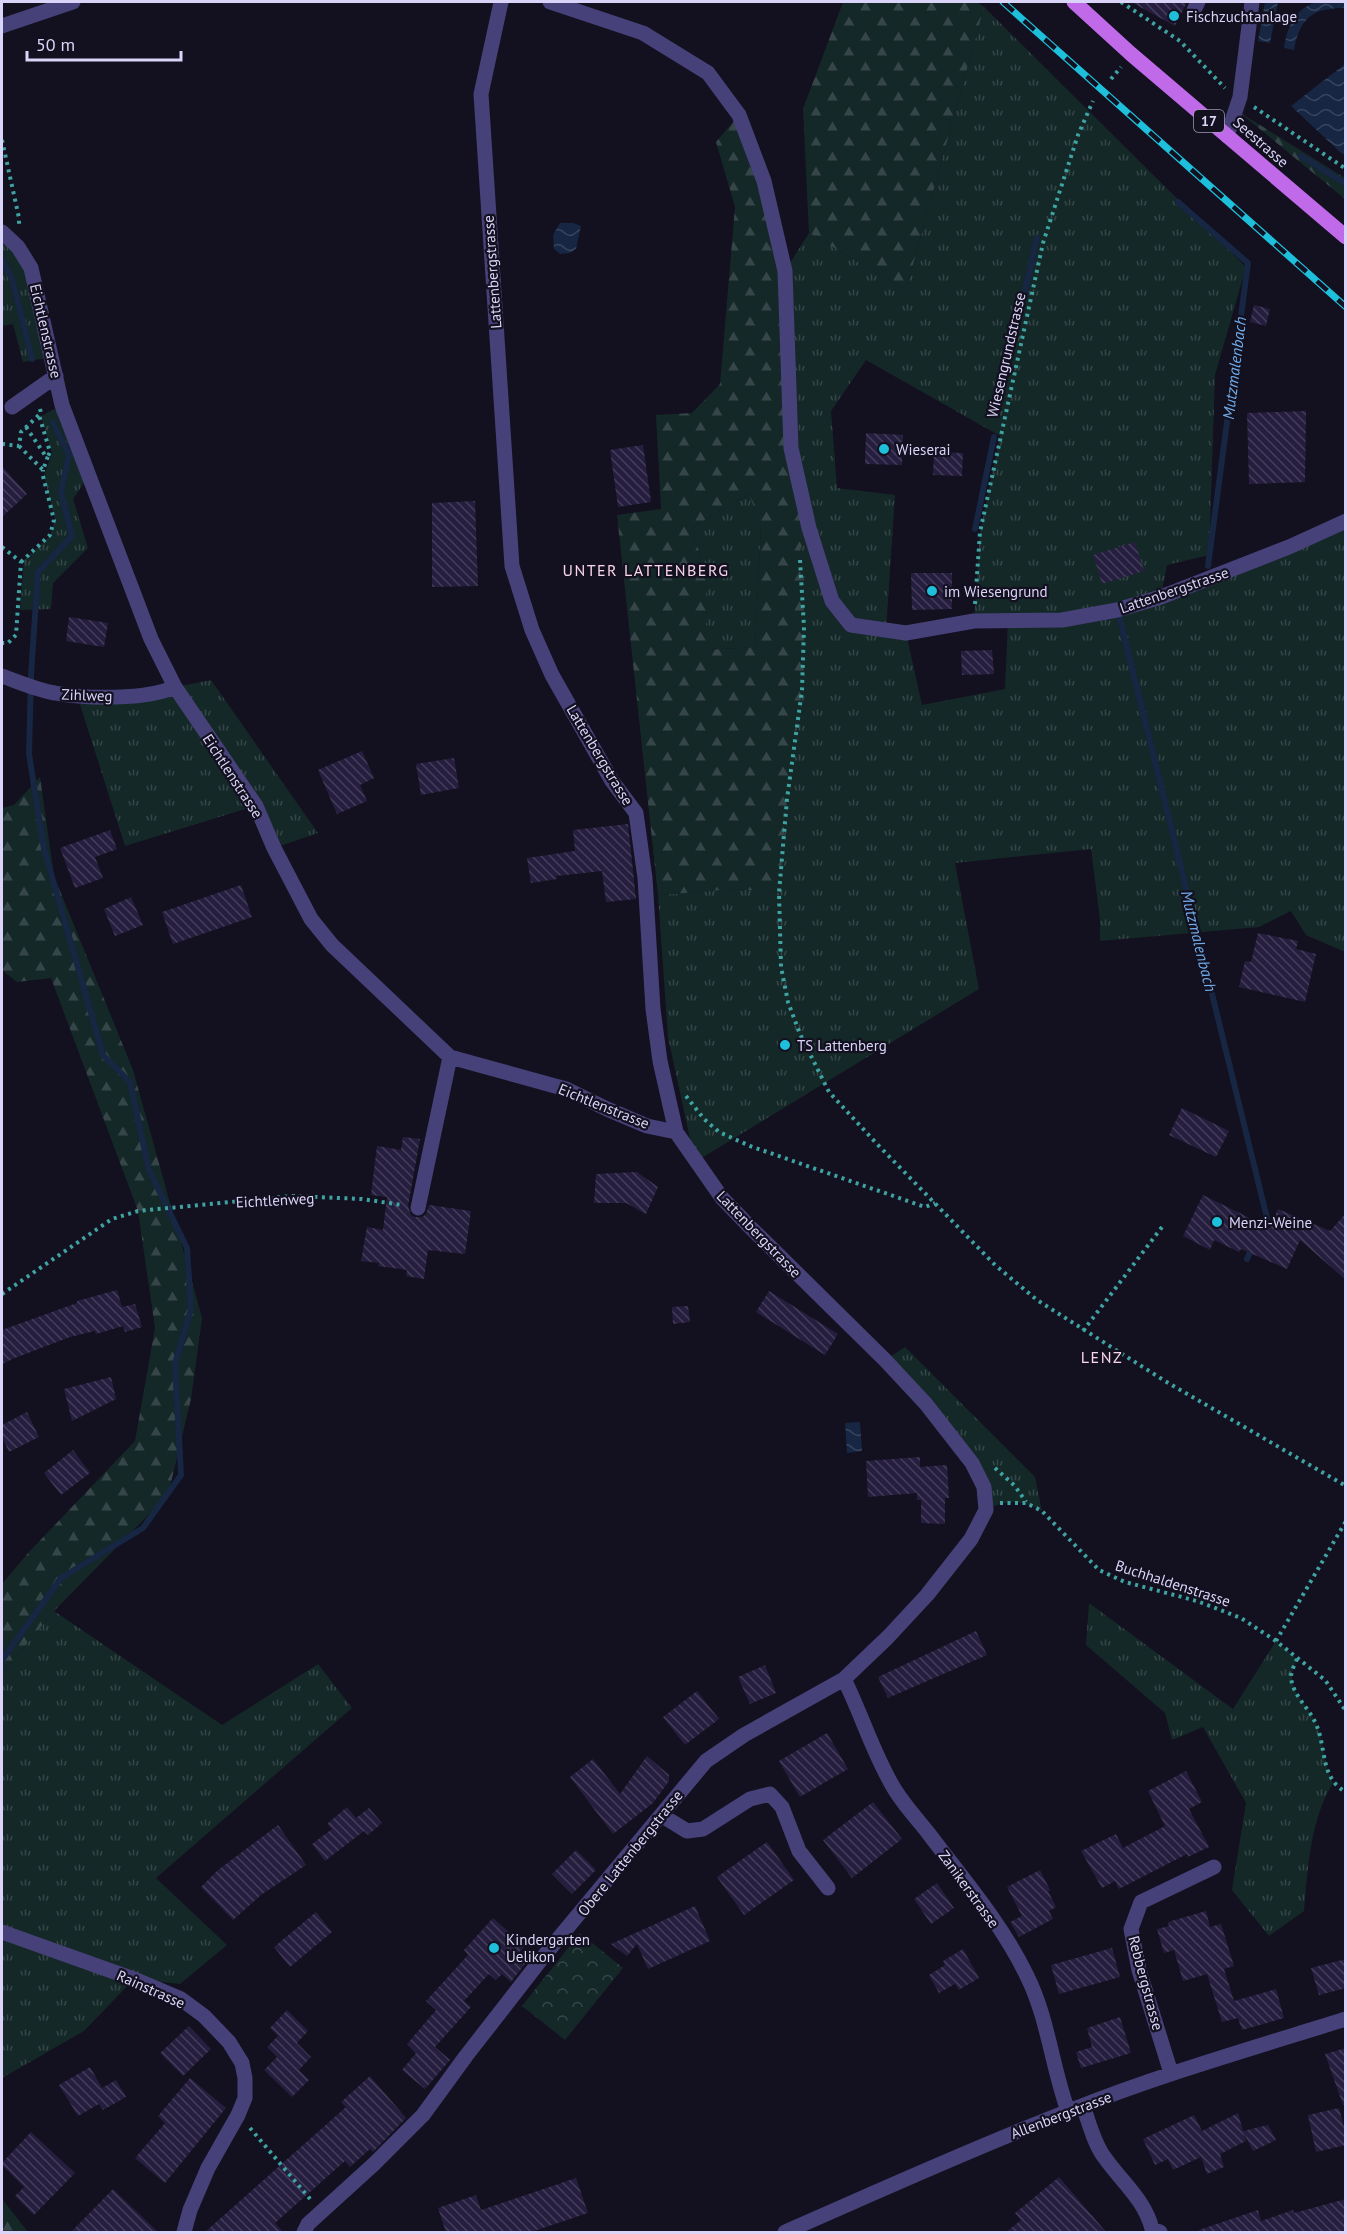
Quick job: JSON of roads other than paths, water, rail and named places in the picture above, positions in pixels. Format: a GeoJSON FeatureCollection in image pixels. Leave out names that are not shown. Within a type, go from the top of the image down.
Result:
{"type":"FeatureCollection","features":[{"type":"Feature","properties":{"kind":"main road","name":"Seestrasse"},"geometry":{"type":"LineString","coordinates":[[1074,2],[1346,237]]}},
{"type":"Feature","properties":{"kind":"street"},"geometry":{"type":"LineString","coordinates":[[2,26],[73,2]]}},
{"type":"Feature","properties":{"kind":"street","name":"Lattenbergstrasse"},"geometry":{"type":"LineString","coordinates":[[501,2],[481,94],[512,566],[532,630],[552,675],[612,781],[636,813],[645,878],[653,1009],[660,1061],[676,1132],[722,1198],[885,1360],[926,1404],[972,1463],[984,1487],[986,1510]]}},
{"type":"Feature","properties":{"kind":"street","name":"Lattenbergstrasse"},"geometry":{"type":"LineString","coordinates":[[550,2],[644,33],[708,72],[739,115],[764,182],[785,271],[791,448],[809,528],[832,601],[851,625],[906,633],[974,621],[1062,620],[1117,610],[1161,597],[1289,547],[1346,521]]}},
{"type":"Feature","properties":{"kind":"street"},"geometry":{"type":"LineString","coordinates":[[1227,136],[1240,96],[1249,3]]}},
{"type":"Feature","properties":{"kind":"street","name":"Eichtlenstrasse"},"geometry":{"type":"LineString","coordinates":[[2,232],[18,247],[31,268],[62,405],[147,629],[175,687],[256,806],[274,848],[311,919],[332,945],[450,1057],[567,1089],[647,1126],[676,1132]]}},
{"type":"Feature","properties":{"kind":"street"},"geometry":{"type":"LineString","coordinates":[[12,406],[56,376]]}},
{"type":"Feature","properties":{"kind":"street","name":"Zihlweg"},"geometry":{"type":"LineString","coordinates":[[2,676],[55,693],[97,697],[149,696],[175,687]]}},
{"type":"Feature","properties":{"kind":"street"},"geometry":{"type":"LineString","coordinates":[[418,1208],[450,1057]]}},
{"type":"Feature","properties":{"kind":"street","name":"Obere Lattenbergstrasse"},"geometry":{"type":"LineString","coordinates":[[303,2232],[308,2224],[374,2164],[423,2115],[543,1957],[706,1761],[744,1735],[844,1679],[927,1595],[970,1539],[986,1510]]}},
{"type":"Feature","properties":{"kind":"street","name":"Zanikerstrasse"},"geometry":{"type":"LineString","coordinates":[[844,1679],[896,1791],[974,1892],[1027,1976],[1039,2006],[1068,2111]]}},
{"type":"Feature","properties":{"kind":"street"},"geometry":{"type":"LineString","coordinates":[[661,1815],[687,1831],[703,1829],[750,1799],[770,1794],[782,1807],[799,1851],[828,1888]]}},
{"type":"Feature","properties":{"kind":"street","name":"Rebbergstrasse"},"geometry":{"type":"LineString","coordinates":[[1171,2073],[1139,1970],[1131,1929],[1141,1902],[1214,1867]]}},
{"type":"Feature","properties":{"kind":"street","name":"Rainstrasse"},"geometry":{"type":"LineString","coordinates":[[2,1932],[134,1979],[181,1999],[204,2016],[229,2042],[242,2063],[245,2079],[244,2097],[238,2115],[208,2168],[190,2210],[184,2232]]}},
{"type":"Feature","properties":{"kind":"street","name":"Allenbergstrasse"},"geometry":{"type":"LineString","coordinates":[[785,2232],[953,2158],[1068,2111],[1171,2073],[1346,2019]]}},
{"type":"Feature","properties":{"kind":"street"},"geometry":{"type":"LineString","coordinates":[[1083,2106],[1103,2156],[1142,2205],[1154,2231]]}},
{"type":"Feature","properties":{"kind":"water"},"geometry":{"type":"Polygon","coordinates":[[[1265,2],[1278,2],[1270,43],[1258,41],[1265,2]]]}},
{"type":"Feature","properties":{"kind":"water"},"geometry":{"type":"Polygon","coordinates":[[[1316,2],[1345,2],[1345,8],[1324,10],[1309,17],[1300,30],[1294,50],[1284,48],[1287,33],[1297,14],[1316,2]]]}},
{"type":"Feature","properties":{"kind":"water"},"geometry":{"type":"Polygon","coordinates":[[[1345,64],[1345,155],[1291,106],[1345,64]]]}},
{"type":"Feature","properties":{"kind":"water"},"geometry":{"type":"Polygon","coordinates":[[[560,223],[573,223],[581,226],[576,249],[570,253],[560,254],[554,249],[553,235],[560,223]]]}},
{"type":"Feature","properties":{"kind":"water"},"geometry":{"type":"Polygon","coordinates":[[[860,1422],[862,1451],[847,1453],[845,1423],[860,1422]]]}},
{"type":"Feature","properties":{"kind":"waterway"},"geometry":{"type":"LineString","coordinates":[[1301,156],[1346,184]]}},
{"type":"Feature","properties":{"kind":"waterway","name":"Mutzmalenbach"},"geometry":{"type":"LineString","coordinates":[[1178,202],[1248,263],[1208,566]]}},
{"type":"Feature","properties":{"kind":"waterway"},"geometry":{"type":"LineString","coordinates":[[1025,291],[1037,238]]}},
{"type":"Feature","properties":{"kind":"waterway"},"geometry":{"type":"LineString","coordinates":[[2,260],[12,279],[32,359]]}},
{"type":"Feature","properties":{"kind":"waterway"},"geometry":{"type":"LineString","coordinates":[[2,1660],[61,1578],[143,1528],[181,1475],[175,1364],[191,1309],[187,1248],[149,1170],[130,1082],[103,1055],[44,849],[29,754],[31,675],[38,572],[72,536],[61,492],[69,455],[53,423]]}},
{"type":"Feature","properties":{"kind":"waterway"},"geometry":{"type":"LineString","coordinates":[[975,529],[994,437]]}},
{"type":"Feature","properties":{"kind":"waterway","name":"Mutzmalenbach"},"geometry":{"type":"LineString","coordinates":[[1120,619],[1267,1218],[1260,1232]]}},
{"type":"Feature","properties":{"kind":"waterway","name":"Mutzmalenbach"},"geometry":{"type":"LineString","coordinates":[[1247,1259],[1253,1246]]}},
{"type":"Feature","properties":{"kind":"railway"},"geometry":{"type":"LineString","coordinates":[[1003,2],[1346,307]]}},
{"type":"Feature","properties":{"kind":"place","name":"Fischzuchtanlage"},"geometry":{"type":"Point","coordinates":[1174,16]}},
{"type":"Feature","properties":{"kind":"place","name":"Wieserai"},"geometry":{"type":"Point","coordinates":[884,449]}},
{"type":"Feature","properties":{"kind":"place","name":"im Wiesengrund"},"geometry":{"type":"Point","coordinates":[932,591]}},
{"type":"Feature","properties":{"kind":"place","name":"TS Lattenberg"},"geometry":{"type":"Point","coordinates":[785,1045]}},
{"type":"Feature","properties":{"kind":"place","name":"Menzi-Weine"},"geometry":{"type":"Point","coordinates":[1217,1222]}},
{"type":"Feature","properties":{"kind":"place","name":"Kindergarten Uelikon"},"geometry":{"type":"Point","coordinates":[494,1948]}},
{"type":"Feature","properties":{"kind":"district","name":"UNTER LATTENBERG"},"geometry":{"type":"Point","coordinates":[646,570]}},
{"type":"Feature","properties":{"kind":"district","name":"LENZ"},"geometry":{"type":"Point","coordinates":[1102,1357]}}]}
